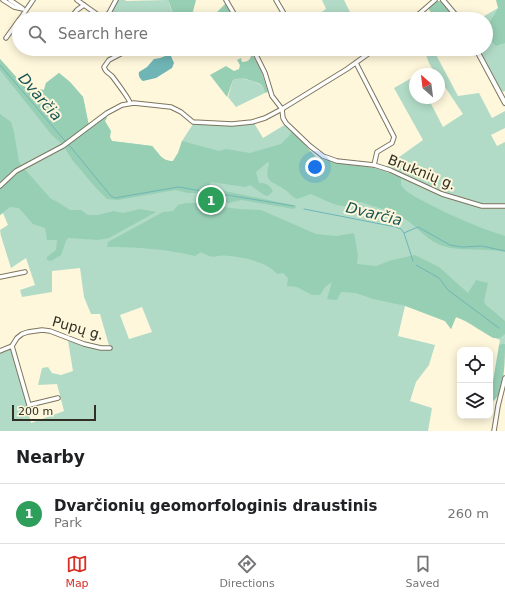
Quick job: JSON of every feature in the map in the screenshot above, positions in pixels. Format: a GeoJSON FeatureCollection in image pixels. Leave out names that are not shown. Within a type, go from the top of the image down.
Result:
{"type":"FeatureCollection","features":[{"type":"Feature","properties":{"kind":"main road"},"geometry":{"type":"LineString","coordinates":[[443,0],[453,12]]}},
{"type":"Feature","properties":{"kind":"main road"},"geometry":{"type":"LineString","coordinates":[[480,56],[505,103]]}},
{"type":"Feature","properties":{"kind":"street"},"geometry":{"type":"LineString","coordinates":[[3,0],[14,7],[25,10]]}},
{"type":"Feature","properties":{"kind":"street"},"geometry":{"type":"LineString","coordinates":[[10,0],[25,10]]}},
{"type":"Feature","properties":{"kind":"street"},"geometry":{"type":"LineString","coordinates":[[25,10],[33,0]]}},
{"type":"Feature","properties":{"kind":"street"},"geometry":{"type":"LineString","coordinates":[[77,0],[93,12]]}},
{"type":"Feature","properties":{"kind":"street"},"geometry":{"type":"LineString","coordinates":[[110,12],[116,0]]}},
{"type":"Feature","properties":{"kind":"street"},"geometry":{"type":"LineString","coordinates":[[226,0],[233,12]]}},
{"type":"Feature","properties":{"kind":"street"},"geometry":{"type":"LineString","coordinates":[[276,0],[283,12]]}},
{"type":"Feature","properties":{"kind":"street"},"geometry":{"type":"LineString","coordinates":[[421,12],[435,0]]}},
{"type":"Feature","properties":{"kind":"street"},"geometry":{"type":"LineString","coordinates":[[75,12],[84,5]]}},
{"type":"Feature","properties":{"kind":"street"},"geometry":{"type":"LineString","coordinates":[[6,38],[12,30]]}},
{"type":"Feature","properties":{"kind":"street"},"geometry":{"type":"LineString","coordinates":[[118,56],[107,62],[104,67],[105,71],[113,77],[121,90],[129,98],[130,103]]}},
{"type":"Feature","properties":{"kind":"street","name":"Bruknių g."},"geometry":{"type":"LineString","coordinates":[[256,56],[265,73],[272,96],[282,109],[283,118],[286,123],[323,156],[337,161],[374,165],[390,170],[442,194],[482,206],[505,206]]}},
{"type":"Feature","properties":{"kind":"street"},"geometry":{"type":"LineString","coordinates":[[0,186],[16,171],[63,146],[115,108],[130,103],[171,108],[181,112],[193,122],[199,123],[232,124],[252,122],[282,109],[366,56]]}},
{"type":"Feature","properties":{"kind":"street"},"geometry":{"type":"LineString","coordinates":[[356,63],[394,138],[392,143],[377,152],[374,165]]}},
{"type":"Feature","properties":{"kind":"street"},"geometry":{"type":"LineString","coordinates":[[0,277],[25,272]]}},
{"type":"Feature","properties":{"kind":"street","name":"Pupų g."},"geometry":{"type":"LineString","coordinates":[[0,351],[12,346],[17,338],[22,334],[42,330],[50,331],[90,346],[110,348]]}},
{"type":"Feature","properties":{"kind":"street"},"geometry":{"type":"LineString","coordinates":[[12,346],[29,405],[58,398]]}},
{"type":"Feature","properties":{"kind":"street"},"geometry":{"type":"LineString","coordinates":[[494,431],[505,378]]}},
{"type":"Feature","properties":{"kind":"green space"},"geometry":{"type":"Polygon","coordinates":[[[118,0],[168,0],[172,12],[111,12],[118,0]]]}},
{"type":"Feature","properties":{"kind":"green space"},"geometry":{"type":"Polygon","coordinates":[[[168,0],[196,0],[193,12],[172,12],[168,0]]]}},
{"type":"Feature","properties":{"kind":"green space"},"geometry":{"type":"Polygon","coordinates":[[[322,0],[344,0],[350,12],[322,12],[326,9],[322,0]]]}},
{"type":"Feature","properties":{"kind":"green space"},"geometry":{"type":"Polygon","coordinates":[[[496,0],[505,0],[505,43],[496,46],[493,42],[493,16],[498,8],[496,0]]]}},
{"type":"Feature","properties":{"kind":"green space"},"geometry":{"type":"Polygon","coordinates":[[[437,1],[440,1],[450,12],[431,12],[428,8],[437,1]]]}},
{"type":"Feature","properties":{"kind":"green space"},"geometry":{"type":"Polygon","coordinates":[[[226,3],[230,12],[217,12],[226,3]]]}},
{"type":"Feature","properties":{"kind":"green space"},"geometry":{"type":"Polygon","coordinates":[[[498,8],[493,16],[493,12],[491,12],[498,8]]]}},
{"type":"Feature","properties":{"kind":"green space"},"geometry":{"type":"Polygon","coordinates":[[[493,38],[504,43],[505,41],[505,91],[502,92],[483,56],[493,56],[493,38]]]}},
{"type":"Feature","properties":{"kind":"green space"},"geometry":{"type":"Polygon","coordinates":[[[251,56],[253,56],[261,70],[268,92],[265,93],[263,87],[258,83],[247,79],[240,79],[233,80],[227,97],[210,75],[226,66],[234,71],[239,69],[240,65],[237,60],[241,58],[242,62],[250,59],[251,56]]]}},
{"type":"Feature","properties":{"kind":"green space"},"geometry":{"type":"Polygon","coordinates":[[[427,56],[437,56],[443,68],[432,68],[427,56]]]}},
{"type":"Feature","properties":{"kind":"green space"},"geometry":{"type":"Polygon","coordinates":[[[0,59],[25,87],[44,90],[46,83],[59,73],[70,82],[83,97],[89,126],[112,141],[152,146],[161,156],[169,161],[173,161],[178,153],[182,141],[193,124],[248,125],[254,123],[263,138],[286,124],[316,157],[336,163],[365,166],[381,170],[423,140],[394,88],[409,79],[409,104],[431,104],[443,127],[463,114],[445,87],[445,72],[458,96],[479,93],[492,118],[505,111],[505,128],[491,135],[497,146],[505,142],[505,344],[503,343],[499,345],[500,340],[456,317],[451,329],[445,321],[405,306],[398,336],[435,345],[429,365],[416,382],[410,401],[432,408],[428,431],[0,431],[0,351],[13,350],[31,423],[64,411],[57,384],[38,385],[42,368],[48,367],[52,373],[61,375],[73,371],[68,341],[98,349],[110,349],[100,314],[91,314],[84,297],[80,268],[52,271],[52,292],[22,297],[20,290],[35,285],[26,258],[11,268],[0,230],[8,225],[3,213],[0,215],[0,59]],[[142,307],[120,315],[129,339],[152,332],[142,307]]]}},
{"type":"Feature","properties":{"kind":"green space"},"geometry":{"type":"Polygon","coordinates":[[[0,59],[25,87],[44,90],[46,83],[59,73],[70,82],[83,97],[89,126],[63,145],[51,134],[0,70],[0,59]]]}},
{"type":"Feature","properties":{"kind":"green space"},"geometry":{"type":"Polygon","coordinates":[[[241,78],[253,81],[263,87],[265,93],[236,107],[228,97],[233,80],[241,78]]]}},
{"type":"Feature","properties":{"kind":"green space"},"geometry":{"type":"Polygon","coordinates":[[[0,114],[11,122],[19,162],[51,199],[70,210],[81,210],[88,215],[98,215],[114,211],[123,213],[140,209],[156,212],[109,238],[98,240],[68,238],[61,255],[51,261],[47,260],[47,257],[56,250],[57,240],[47,240],[45,228],[33,224],[19,208],[10,207],[0,215],[0,114]]]}},
{"type":"Feature","properties":{"kind":"green space"},"geometry":{"type":"Polygon","coordinates":[[[105,115],[107,118],[105,121],[111,131],[110,137],[112,141],[152,146],[163,158],[169,161],[173,161],[178,153],[182,141],[219,151],[226,149],[250,153],[281,144],[292,131],[316,157],[336,163],[375,168],[401,178],[401,185],[403,188],[416,197],[465,221],[505,236],[505,252],[445,247],[429,239],[404,218],[361,202],[341,206],[311,194],[297,199],[268,178],[268,162],[256,172],[259,183],[267,184],[273,191],[268,196],[264,195],[250,185],[245,187],[211,182],[210,188],[297,206],[294,209],[241,200],[229,203],[201,197],[200,193],[188,193],[175,190],[118,200],[107,199],[73,161],[64,147],[105,115]]]}},
{"type":"Feature","properties":{"kind":"green space"},"geometry":{"type":"Polygon","coordinates":[[[186,203],[214,203],[224,207],[261,210],[316,234],[336,236],[354,233],[358,255],[357,264],[376,266],[392,260],[415,255],[439,267],[468,293],[476,280],[488,283],[484,301],[485,304],[505,321],[505,334],[500,338],[493,338],[466,321],[456,317],[451,329],[445,321],[406,306],[373,299],[356,293],[341,292],[337,300],[327,299],[332,282],[325,287],[320,295],[312,295],[297,287],[287,286],[288,278],[283,273],[277,274],[268,266],[248,259],[223,256],[213,257],[201,252],[195,256],[152,249],[107,247],[108,242],[163,212],[173,211],[178,205],[186,203]]]}},
{"type":"Feature","properties":{"kind":"green space"},"geometry":{"type":"Polygon","coordinates":[[[503,343],[505,344],[505,358],[500,392],[493,401],[493,381],[499,345],[503,343]]]}},
{"type":"Feature","properties":{"kind":"water"},"geometry":{"type":"Polygon","coordinates":[[[171,56],[174,63],[172,68],[156,78],[143,81],[139,76],[139,72],[147,67],[154,59],[171,56]]]}},
{"type":"Feature","properties":{"kind":"waterway","name":"Dvarčia"},"geometry":{"type":"LineString","coordinates":[[0,65],[66,142]]}},
{"type":"Feature","properties":{"kind":"waterway","name":"Dvarčia"},"geometry":{"type":"LineString","coordinates":[[69,145],[111,196],[115,198],[178,187],[294,206]]}},
{"type":"Feature","properties":{"kind":"waterway","name":"Dvarčia"},"geometry":{"type":"LineString","coordinates":[[304,209],[396,227],[401,229],[404,233],[418,227],[450,245],[462,247],[482,246],[505,251]]}},
{"type":"Feature","properties":{"kind":"waterway"},"geometry":{"type":"LineString","coordinates":[[404,233],[413,261]]}},
{"type":"Feature","properties":{"kind":"waterway"},"geometry":{"type":"LineString","coordinates":[[416,265],[439,278],[448,290],[499,328]]}},
{"type":"Feature","properties":{"kind":"place","name":"Dvarčionių geomorfologinis draustinis"},"geometry":{"type":"Point","coordinates":[211,200]}}]}
